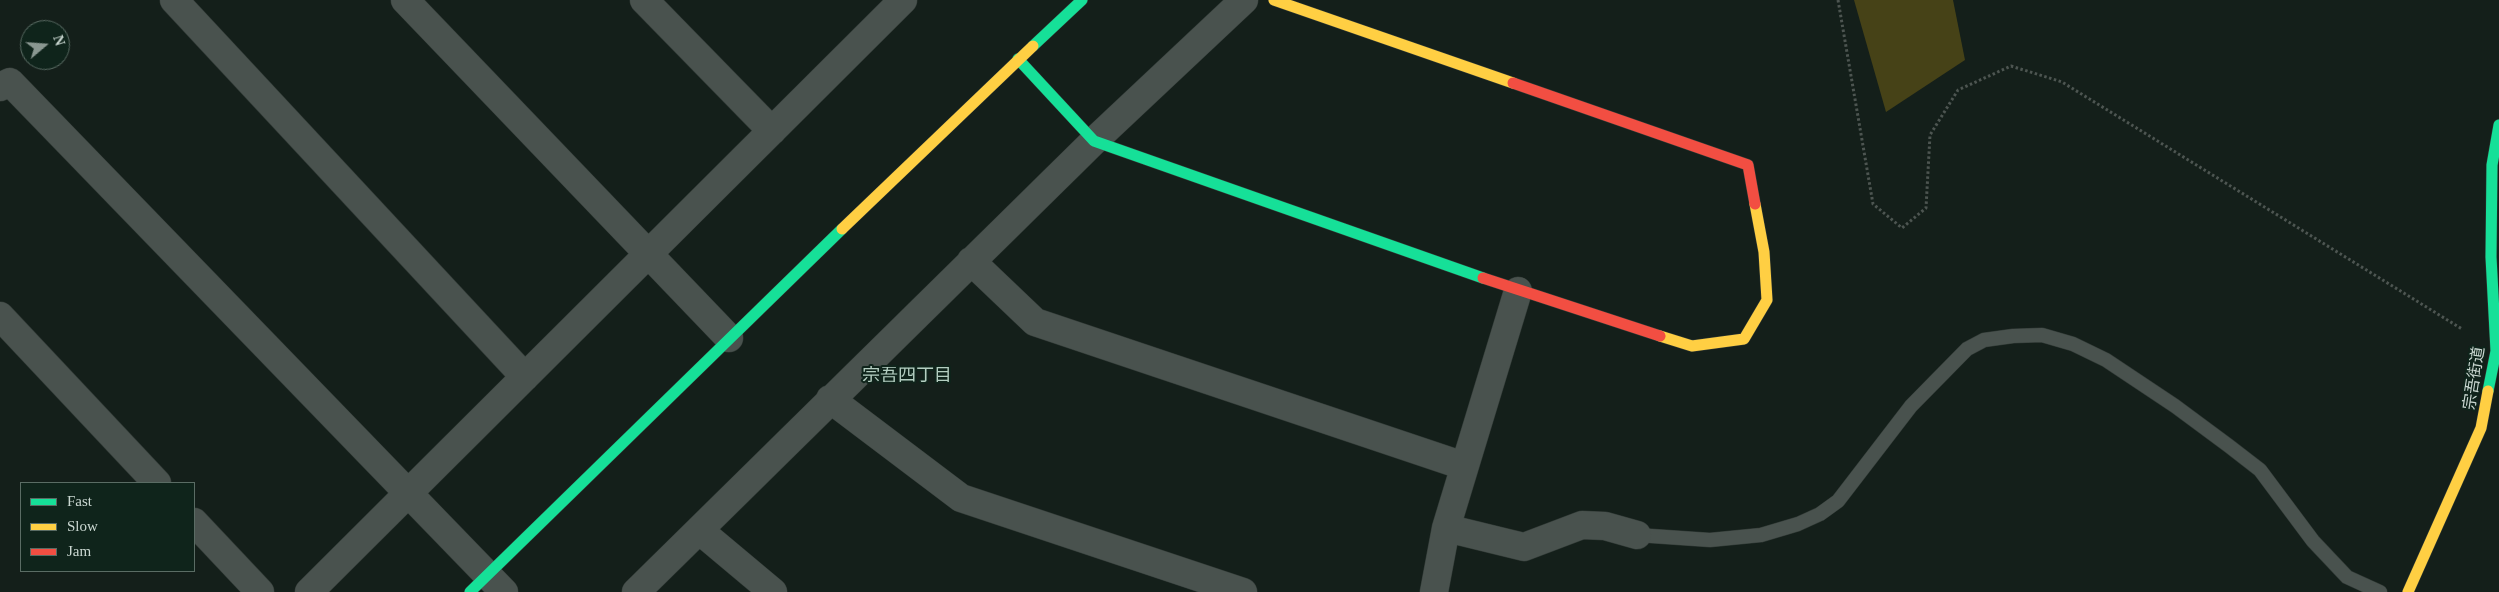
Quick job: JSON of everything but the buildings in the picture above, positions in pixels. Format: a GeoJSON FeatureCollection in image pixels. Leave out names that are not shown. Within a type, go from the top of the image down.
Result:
{"type":"FeatureCollection","features":[{"type":"Feature","properties":{"kind":"main road"},"geometry":{"type":"LineString","coordinates":[[487,586],[729,338],[1018,59],[1082,0]]}},
{"type":"Feature","properties":{"kind":"main road"},"geometry":{"type":"LineString","coordinates":[[1018,59],[1094,141],[1518,291],[1692,346],[1744,339],[1768,300],[1764,252],[1748,165],[1274,0]]}},
{"type":"Feature","properties":{"kind":"main road","name":"宗吾街道"},"geometry":{"type":"LineString","coordinates":[[2408,592],[2482,428],[2496,350],[2491,257],[2495,185],[2492,165],[2499,125]]}},
{"type":"Feature","properties":{"kind":"street"},"geometry":{"type":"LineString","coordinates":[[174,0],[526,377]]}},
{"type":"Feature","properties":{"kind":"street"},"geometry":{"type":"LineString","coordinates":[[405,0],[729,338]]}},
{"type":"Feature","properties":{"kind":"street"},"geometry":{"type":"LineString","coordinates":[[644,0],[772,131]]}},
{"type":"Feature","properties":{"kind":"street"},"geometry":{"type":"LineString","coordinates":[[636,592],[1094,141],[1244,0]]}},
{"type":"Feature","properties":{"kind":"street"},"geometry":{"type":"LineString","coordinates":[[309,592],[900,1]]}},
{"type":"Feature","properties":{"kind":"street"},"geometry":{"type":"LineString","coordinates":[[0,87],[10,82],[410,493],[487,586]]}},
{"type":"Feature","properties":{"kind":"street"},"geometry":{"type":"LineString","coordinates":[[971,261],[1035,322],[1464,466]]}},
{"type":"Feature","properties":{"kind":"street"},"geometry":{"type":"LineString","coordinates":[[1434,592],[1446,528],[1518,291]]}},
{"type":"Feature","properties":{"kind":"street"},"geometry":{"type":"LineString","coordinates":[[0,316],[156,482]]}},
{"type":"Feature","properties":{"kind":"street"},"geometry":{"type":"LineString","coordinates":[[830,399],[961,498],[1243,592]]}},
{"type":"Feature","properties":{"kind":"street"},"geometry":{"type":"LineString","coordinates":[[195,523],[260,592]]}},
{"type":"Feature","properties":{"kind":"street"},"geometry":{"type":"LineString","coordinates":[[1446,528],[1524,547],[1582,526],[1605,526],[1637,534]]}},
{"type":"Feature","properties":{"kind":"street"},"geometry":{"type":"LineString","coordinates":[[699,530],[773,592]]}},
{"type":"Feature","properties":{"kind":"lane"},"geometry":{"type":"LineString","coordinates":[[1637,534],[1710,540],[1761,535],[1798,524],[1820,514],[1838,500],[1911,406],[1967,349],[1984,340],[2042,335],[2074,344],[2106,360],[2175,406],[2229,446],[2260,470],[2313,541],[2347,577],[2380,592]]}},
{"type":"Feature","properties":{"kind":"path"},"geometry":{"type":"LineString","coordinates":[[1838,0],[1873,204],[1902,228],[1926,208],[1930,135],[1958,90],[2011,66],[2062,82],[2496,350]]}},
{"type":"Feature","properties":{"kind":"shaded area"},"geometry":{"type":"Polygon","coordinates":[[[1854,0],[1953,0],[1965,60],[1886,112],[1854,0]]]}},
{"type":"Feature","properties":{"kind":"traffic: fast"},"geometry":{"type":"LineString","coordinates":[[1033,46],[1082,0]]}},
{"type":"Feature","properties":{"kind":"traffic: fast"},"geometry":{"type":"LineString","coordinates":[[1018,59],[1094,141],[1483,278]]}},
{"type":"Feature","properties":{"kind":"traffic: fast"},"geometry":{"type":"LineString","coordinates":[[2488,391],[2496,351],[2491,257],[2492,165],[2499,125]]}},
{"type":"Feature","properties":{"kind":"traffic: fast"},"geometry":{"type":"LineString","coordinates":[[470,592],[842,229]]}},
{"type":"Feature","properties":{"kind":"traffic: slow"},"geometry":{"type":"LineString","coordinates":[[1274,0],[1513,83]]}},
{"type":"Feature","properties":{"kind":"traffic: slow"},"geometry":{"type":"LineString","coordinates":[[842,229],[1033,46]]}},
{"type":"Feature","properties":{"kind":"traffic: slow"},"geometry":{"type":"LineString","coordinates":[[1660,336],[1692,346],[1744,339],[1767,300],[1764,252],[1755,204]]}},
{"type":"Feature","properties":{"kind":"traffic: slow"},"geometry":{"type":"LineString","coordinates":[[2408,592],[2481,428],[2488,391]]}},
{"type":"Feature","properties":{"kind":"traffic: jam"},"geometry":{"type":"LineString","coordinates":[[1513,83],[1748,165],[1755,204]]}},
{"type":"Feature","properties":{"kind":"traffic: jam"},"geometry":{"type":"LineString","coordinates":[[1483,278],[1660,336]]}},
{"type":"Feature","properties":{"kind":"district","name":"宗吾四丁目"},"geometry":{"type":"Point","coordinates":[907,374]}}]}
